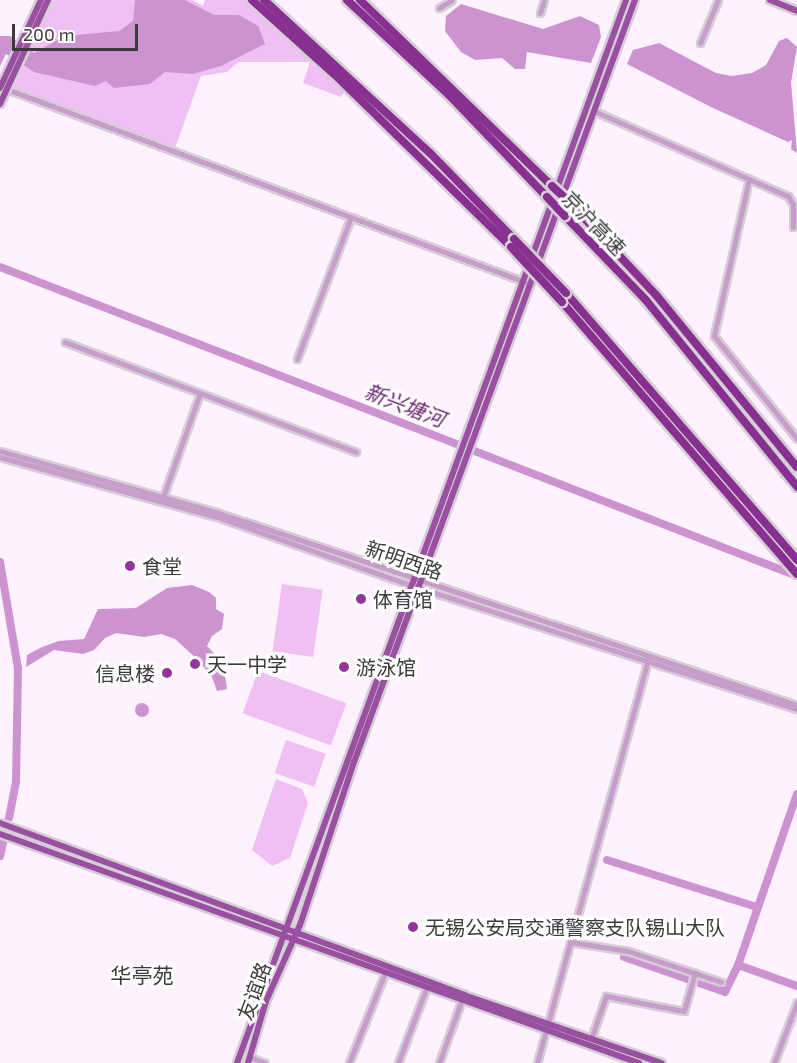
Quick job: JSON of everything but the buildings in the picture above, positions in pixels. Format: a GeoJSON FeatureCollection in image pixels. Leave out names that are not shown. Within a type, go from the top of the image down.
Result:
{"type":"FeatureCollection","features":[{"type":"Feature","properties":{"kind":"highway"},"geometry":{"type":"LineString","coordinates":[[252,0],[334,74],[511,247],[797,560]]}},
{"type":"Feature","properties":{"kind":"highway"},"geometry":{"type":"LineString","coordinates":[[264,0],[422,146],[566,293],[731,489],[797,574]]}},
{"type":"Feature","properties":{"kind":"highway","name":"京沪高速"},"geometry":{"type":"LineString","coordinates":[[347,0],[450,96],[645,299],[797,487]]}},
{"type":"Feature","properties":{"kind":"highway","name":"京沪高速"},"geometry":{"type":"LineString","coordinates":[[360,0],[552,186],[656,295],[797,467]]}},
{"type":"Feature","properties":{"kind":"main road"},"geometry":{"type":"LineString","coordinates":[[0,88],[41,0]]}},
{"type":"Feature","properties":{"kind":"main road"},"geometry":{"type":"LineString","coordinates":[[0,104],[48,0]]}},
{"type":"Feature","properties":{"kind":"main road","name":"友谊路"},"geometry":{"type":"LineString","coordinates":[[237,1063],[411,582],[525,282],[626,0]]}},
{"type":"Feature","properties":{"kind":"main road","name":"友谊路"},"geometry":{"type":"LineString","coordinates":[[249,1060],[266,1001],[297,931],[354,762],[635,0]]}},
{"type":"Feature","properties":{"kind":"main road"},"geometry":{"type":"LineString","coordinates":[[770,0],[797,11]]}},
{"type":"Feature","properties":{"kind":"main road"},"geometry":{"type":"LineString","coordinates":[[0,823],[297,931],[639,1063]]}},
{"type":"Feature","properties":{"kind":"main road"},"geometry":{"type":"LineString","coordinates":[[0,834],[283,935],[461,1002],[591,1039],[662,1063]]}},
{"type":"Feature","properties":{"kind":"street"},"geometry":{"type":"LineString","coordinates":[[439,8],[452,0]]}},
{"type":"Feature","properties":{"kind":"street"},"geometry":{"type":"LineString","coordinates":[[540,13],[544,0]]}},
{"type":"Feature","properties":{"kind":"street"},"geometry":{"type":"LineString","coordinates":[[700,43],[718,0]]}},
{"type":"Feature","properties":{"kind":"street"},"geometry":{"type":"LineString","coordinates":[[0,88],[525,282]]}},
{"type":"Feature","properties":{"kind":"street"},"geometry":{"type":"LineString","coordinates":[[594,111],[791,199],[793,227]]}},
{"type":"Feature","properties":{"kind":"street"},"geometry":{"type":"LineString","coordinates":[[749,179],[714,336],[797,439]]}},
{"type":"Feature","properties":{"kind":"street"},"geometry":{"type":"LineString","coordinates":[[297,359],[351,217]]}},
{"type":"Feature","properties":{"kind":"street"},"geometry":{"type":"LineString","coordinates":[[65,342],[356,452]]}},
{"type":"Feature","properties":{"kind":"street"},"geometry":{"type":"LineString","coordinates":[[163,496],[200,393]]}},
{"type":"Feature","properties":{"kind":"street","name":"新明西路"},"geometry":{"type":"LineString","coordinates":[[0,451],[163,496],[411,582]]}},
{"type":"Feature","properties":{"kind":"street","name":"新明西路"},"geometry":{"type":"LineString","coordinates":[[0,457],[218,517],[420,585],[797,705]]}},
{"type":"Feature","properties":{"kind":"street"},"geometry":{"type":"LineString","coordinates":[[537,1063],[649,657]]}},
{"type":"Feature","properties":{"kind":"street","name":"新明西路"},"geometry":{"type":"LineString","coordinates":[[649,657],[797,710]]}},
{"type":"Feature","properties":{"kind":"street"},"geometry":{"type":"LineString","coordinates":[[570,942],[628,951],[721,982]]}},
{"type":"Feature","properties":{"kind":"street"},"geometry":{"type":"LineString","coordinates":[[350,1063],[385,973]]}},
{"type":"Feature","properties":{"kind":"street"},"geometry":{"type":"LineString","coordinates":[[591,1039],[606,996],[684,1011],[695,973]]}},
{"type":"Feature","properties":{"kind":"street"},"geometry":{"type":"LineString","coordinates":[[398,1063],[426,989]]}},
{"type":"Feature","properties":{"kind":"street"},"geometry":{"type":"LineString","coordinates":[[439,1063],[461,1002]]}},
{"type":"Feature","properties":{"kind":"street"},"geometry":{"type":"LineString","coordinates":[[774,1063],[797,1002]]}},
{"type":"Feature","properties":{"kind":"street"},"geometry":{"type":"LineString","coordinates":[[249,1060],[265,1063]]}},
{"type":"Feature","properties":{"kind":"shaded area"},"geometry":{"type":"Polygon","coordinates":[[[54,0],[192,0],[203,6],[205,0],[245,0],[346,90],[341,97],[303,83],[310,62],[238,62],[227,72],[201,76],[175,148],[14,87],[54,0]]]}},
{"type":"Feature","properties":{"kind":"shaded area"},"geometry":{"type":"Polygon","coordinates":[[[135,0],[185,0],[214,15],[239,15],[258,26],[265,44],[221,66],[193,74],[165,72],[150,84],[114,88],[106,81],[95,86],[34,72],[6,54],[0,66],[0,36],[10,36],[34,53],[65,36],[119,31],[133,21],[135,0]]]}},
{"type":"Feature","properties":{"kind":"shaded area"},"geometry":{"type":"Polygon","coordinates":[[[461,4],[543,29],[580,16],[599,25],[601,37],[591,63],[527,52],[525,69],[515,69],[502,58],[475,60],[461,52],[445,31],[446,16],[461,4]]]}},
{"type":"Feature","properties":{"kind":"shaded area"},"geometry":{"type":"Polygon","coordinates":[[[787,38],[797,47],[791,82],[797,153],[791,149],[792,140],[788,142],[711,107],[627,64],[633,50],[659,43],[716,73],[732,76],[752,73],[766,65],[779,41],[787,38]]]}},
{"type":"Feature","properties":{"kind":"shaded area"},"geometry":{"type":"Polygon","coordinates":[[[282,584],[323,590],[313,657],[273,651],[282,584]]]}},
{"type":"Feature","properties":{"kind":"shaded area"},"geometry":{"type":"Polygon","coordinates":[[[192,585],[209,592],[216,598],[216,609],[224,614],[222,629],[212,636],[207,646],[223,663],[227,689],[217,691],[212,677],[196,658],[175,639],[161,634],[144,637],[116,633],[105,638],[94,650],[83,654],[54,650],[26,667],[27,655],[42,647],[59,641],[84,639],[98,609],[136,608],[167,588],[192,585]]]}},
{"type":"Feature","properties":{"kind":"shaded area"},"geometry":{"type":"Polygon","coordinates":[[[258,671],[346,703],[331,745],[243,713],[258,671]]]}},
{"type":"Feature","properties":{"kind":"shaded area"},"geometry":{"type":"Polygon","coordinates":[[[142,703],[147,705],[149,710],[147,715],[142,717],[137,715],[135,710],[137,705],[142,703]]]}},
{"type":"Feature","properties":{"kind":"shaded area"},"geometry":{"type":"Polygon","coordinates":[[[286,740],[326,754],[314,787],[275,773],[286,740]]]}},
{"type":"Feature","properties":{"kind":"shaded area"},"geometry":{"type":"Polygon","coordinates":[[[276,779],[302,789],[308,803],[290,858],[272,866],[252,850],[276,779]]]}},
{"type":"Feature","properties":{"kind":"waterway","name":"新兴塘河"},"geometry":{"type":"LineString","coordinates":[[0,267],[797,576]]}},
{"type":"Feature","properties":{"kind":"waterway"},"geometry":{"type":"LineString","coordinates":[[0,562],[18,668],[16,782],[9,818]]}},
{"type":"Feature","properties":{"kind":"waterway"},"geometry":{"type":"LineString","coordinates":[[797,794],[738,965],[797,986]]}},
{"type":"Feature","properties":{"kind":"waterway"},"geometry":{"type":"LineString","coordinates":[[0,856],[3,843]]}},
{"type":"Feature","properties":{"kind":"waterway"},"geometry":{"type":"LineString","coordinates":[[607,860],[757,907]]}},
{"type":"Feature","properties":{"kind":"waterway"},"geometry":{"type":"LineString","coordinates":[[624,957],[725,992],[738,965]]}},
{"type":"Feature","properties":{"kind":"place","name":"食堂"},"geometry":{"type":"Point","coordinates":[130,566]}},
{"type":"Feature","properties":{"kind":"place","name":"体育馆"},"geometry":{"type":"Point","coordinates":[361,599]}},
{"type":"Feature","properties":{"kind":"place","name":"天一中学"},"geometry":{"type":"Point","coordinates":[195,664]}},
{"type":"Feature","properties":{"kind":"place","name":"游泳馆"},"geometry":{"type":"Point","coordinates":[344,667]}},
{"type":"Feature","properties":{"kind":"place","name":"信息楼"},"geometry":{"type":"Point","coordinates":[167,673]}},
{"type":"Feature","properties":{"kind":"place","name":"无锡公安局交通警察支队锡山大队"},"geometry":{"type":"Point","coordinates":[413,927]}},
{"type":"Feature","properties":{"kind":"district","name":"华亭苑"},"geometry":{"type":"Point","coordinates":[142,975]}}]}
